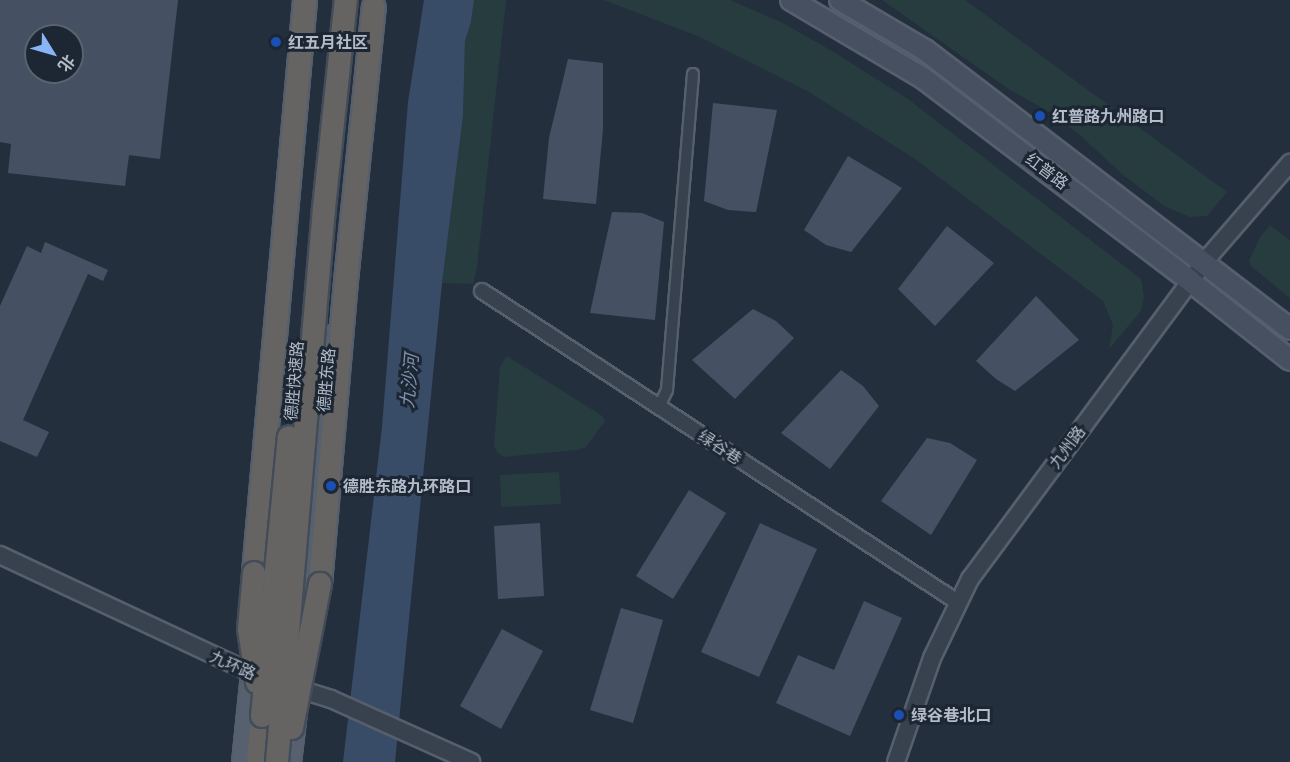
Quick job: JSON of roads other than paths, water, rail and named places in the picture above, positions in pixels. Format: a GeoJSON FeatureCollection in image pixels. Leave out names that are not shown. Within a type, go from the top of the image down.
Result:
{"type":"FeatureCollection","features":[{"type":"Feature","properties":{"kind":"highway"},"geometry":{"type":"LineString","coordinates":[[262,716],[249,629],[305,0]]}},
{"type":"Feature","properties":{"kind":"highway","name":"德胜快速路"},"geometry":{"type":"LineString","coordinates":[[258,762],[331,0]]}},
{"type":"Feature","properties":{"kind":"highway","name":"德胜快速路"},"geometry":{"type":"LineString","coordinates":[[277,762],[324,208],[346,0]]}},
{"type":"Feature","properties":{"kind":"highway"},"geometry":{"type":"LineString","coordinates":[[288,762],[320,584],[374,4]]}},
{"type":"Feature","properties":{"kind":"main road"},"geometry":{"type":"LineString","coordinates":[[243,762],[313,0]]}},
{"type":"Feature","properties":{"kind":"main road","name":"红普路"},"geometry":{"type":"LineString","coordinates":[[791,0],[922,78],[1190,281],[1290,360]]}},
{"type":"Feature","properties":{"kind":"main road","name":"红普路"},"geometry":{"type":"LineString","coordinates":[[843,0],[925,50],[1205,261],[1290,329]]}},
{"type":"Feature","properties":{"kind":"main road","name":"德胜东路"},"geometry":{"type":"LineString","coordinates":[[288,762],[335,288],[374,4]]}},
{"type":"Feature","properties":{"kind":"street"},"geometry":{"type":"LineString","coordinates":[[659,407],[667,390],[693,74]]}},
{"type":"Feature","properties":{"kind":"street","name":"九州路"},"geometry":{"type":"LineString","coordinates":[[896,762],[932,658],[970,579],[1205,261],[1290,163]]}},
{"type":"Feature","properties":{"kind":"street","name":"绿谷巷"},"geometry":{"type":"LineString","coordinates":[[482,291],[959,603]]}},
{"type":"Feature","properties":{"kind":"street","name":"九环路"},"geometry":{"type":"LineString","coordinates":[[0,555],[252,675],[331,699],[471,762]]}},
{"type":"Feature","properties":{"kind":"water","name":"九沙河"},"geometry":{"type":"Polygon","coordinates":[[[424,0],[474,0],[465,41],[463,116],[442,283],[395,762],[343,762],[382,427],[408,102],[424,0]]]}},
{"type":"Feature","properties":{"kind":"place","name":"红五月社区"},"geometry":{"type":"Point","coordinates":[276,42]}},
{"type":"Feature","properties":{"kind":"place","name":"红普路九州路口"},"geometry":{"type":"Point","coordinates":[1040,116]}},
{"type":"Feature","properties":{"kind":"place","name":"德胜东路九环路口"},"geometry":{"type":"Point","coordinates":[331,486]}},
{"type":"Feature","properties":{"kind":"place","name":"绿谷巷北口"},"geometry":{"type":"Point","coordinates":[899,715]}}]}
